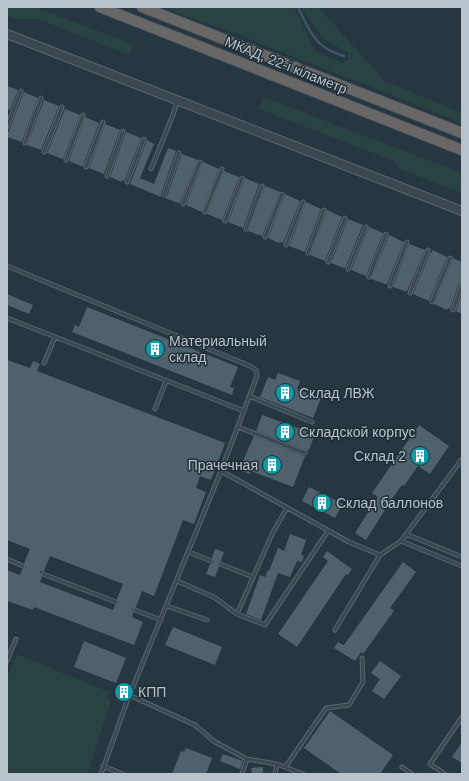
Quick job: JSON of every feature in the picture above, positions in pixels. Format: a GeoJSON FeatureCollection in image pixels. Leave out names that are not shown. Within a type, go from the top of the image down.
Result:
{"type":"FeatureCollection","features":[{"type":"Feature","properties":{"kind":"highway","name":"МКАД, 22-і кіламетр"},"geometry":{"type":"LineString","coordinates":[[100,7],[462,150]]}},
{"type":"Feature","properties":{"kind":"highway","name":"МКАД, 22-і кіламетр"},"geometry":{"type":"LineString","coordinates":[[142,7],[462,133]]}},
{"type":"Feature","properties":{"kind":"street"},"geometry":{"type":"LineString","coordinates":[[7,34],[462,211]]}},
{"type":"Feature","properties":{"kind":"lane"},"geometry":{"type":"LineString","coordinates":[[7,127],[20,91]]}},
{"type":"Feature","properties":{"kind":"lane"},"geometry":{"type":"LineString","coordinates":[[25,143],[41,98]]}},
{"type":"Feature","properties":{"kind":"lane"},"geometry":{"type":"LineString","coordinates":[[151,169],[174,115],[177,101]]}},
{"type":"Feature","properties":{"kind":"lane"},"geometry":{"type":"LineString","coordinates":[[44,152],[62,107]]}},
{"type":"Feature","properties":{"kind":"lane"},"geometry":{"type":"LineString","coordinates":[[66,160],[83,115]]}},
{"type":"Feature","properties":{"kind":"lane"},"geometry":{"type":"LineString","coordinates":[[86,167],[103,122]]}},
{"type":"Feature","properties":{"kind":"lane"},"geometry":{"type":"LineString","coordinates":[[107,176],[122,131]]}},
{"type":"Feature","properties":{"kind":"lane"},"geometry":{"type":"LineString","coordinates":[[127,182],[144,139]]}},
{"type":"Feature","properties":{"kind":"lane"},"geometry":{"type":"LineString","coordinates":[[164,195],[179,153]]}},
{"type":"Feature","properties":{"kind":"lane"},"geometry":{"type":"LineString","coordinates":[[183,204],[200,162]]}},
{"type":"Feature","properties":{"kind":"lane"},"geometry":{"type":"LineString","coordinates":[[205,212],[222,169]]}},
{"type":"Feature","properties":{"kind":"lane"},"geometry":{"type":"LineString","coordinates":[[225,221],[242,178]]}},
{"type":"Feature","properties":{"kind":"lane"},"geometry":{"type":"LineString","coordinates":[[246,229],[262,186]]}},
{"type":"Feature","properties":{"kind":"lane"},"geometry":{"type":"LineString","coordinates":[[265,237],[282,194]]}},
{"type":"Feature","properties":{"kind":"lane"},"geometry":{"type":"LineString","coordinates":[[286,244],[303,202]]}},
{"type":"Feature","properties":{"kind":"lane"},"geometry":{"type":"LineString","coordinates":[[308,254],[324,210]]}},
{"type":"Feature","properties":{"kind":"lane"},"geometry":{"type":"LineString","coordinates":[[328,262],[345,218]]}},
{"type":"Feature","properties":{"kind":"lane"},"geometry":{"type":"LineString","coordinates":[[348,269],[366,227]]}},
{"type":"Feature","properties":{"kind":"lane"},"geometry":{"type":"LineString","coordinates":[[369,277],[386,234]]}},
{"type":"Feature","properties":{"kind":"lane"},"geometry":{"type":"LineString","coordinates":[[390,286],[407,242]]}},
{"type":"Feature","properties":{"kind":"lane"},"geometry":{"type":"LineString","coordinates":[[410,293],[428,250]]}},
{"type":"Feature","properties":{"kind":"lane"},"geometry":{"type":"LineString","coordinates":[[432,302],[450,258]]}},
{"type":"Feature","properties":{"kind":"lane"},"geometry":{"type":"LineString","coordinates":[[7,266],[250,366],[256,370],[257,376],[238,427],[189,552],[129,695],[101,774]]}},
{"type":"Feature","properties":{"kind":"lane"},"geometry":{"type":"LineString","coordinates":[[453,310],[462,286]]}},
{"type":"Feature","properties":{"kind":"lane"},"geometry":{"type":"LineString","coordinates":[[7,318],[244,411]]}},
{"type":"Feature","properties":{"kind":"lane"},"geometry":{"type":"LineString","coordinates":[[44,363],[55,337]]}},
{"type":"Feature","properties":{"kind":"lane"},"geometry":{"type":"LineString","coordinates":[[155,409],[166,380]]}},
{"type":"Feature","properties":{"kind":"lane"},"geometry":{"type":"LineString","coordinates":[[249,396],[312,422]]}},
{"type":"Feature","properties":{"kind":"lane"},"geometry":{"type":"LineString","coordinates":[[238,427],[304,453]]}},
{"type":"Feature","properties":{"kind":"lane"},"geometry":{"type":"LineString","coordinates":[[335,630],[380,555],[401,541],[462,459]]}},
{"type":"Feature","properties":{"kind":"lane"},"geometry":{"type":"LineString","coordinates":[[221,471],[328,531],[380,555]]}},
{"type":"Feature","properties":{"kind":"lane"},"geometry":{"type":"LineString","coordinates":[[237,614],[273,532],[287,508]]}},
{"type":"Feature","properties":{"kind":"lane"},"geometry":{"type":"LineString","coordinates":[[177,580],[214,597],[237,614],[265,625],[328,531]]}},
{"type":"Feature","properties":{"kind":"lane"},"geometry":{"type":"LineString","coordinates":[[406,534],[462,557]]}},
{"type":"Feature","properties":{"kind":"lane"},"geometry":{"type":"LineString","coordinates":[[401,541],[462,566]]}},
{"type":"Feature","properties":{"kind":"lane"},"geometry":{"type":"LineString","coordinates":[[189,552],[211,561]]}},
{"type":"Feature","properties":{"kind":"lane"},"geometry":{"type":"LineString","coordinates":[[7,559],[23,566]]}},
{"type":"Feature","properties":{"kind":"lane"},"geometry":{"type":"LineString","coordinates":[[220,564],[253,577]]}},
{"type":"Feature","properties":{"kind":"lane"},"geometry":{"type":"LineString","coordinates":[[43,574],[116,602]]}},
{"type":"Feature","properties":{"kind":"lane"},"geometry":{"type":"LineString","coordinates":[[167,606],[207,620]]}},
{"type":"Feature","properties":{"kind":"lane"},"geometry":{"type":"LineString","coordinates":[[135,610],[161,620]]}},
{"type":"Feature","properties":{"kind":"lane"},"geometry":{"type":"LineString","coordinates":[[7,661],[16,639]]}},
{"type":"Feature","properties":{"kind":"lane"},"geometry":{"type":"LineString","coordinates":[[286,766],[326,708],[349,705],[363,682],[362,658]]}},
{"type":"Feature","properties":{"kind":"lane"},"geometry":{"type":"LineString","coordinates":[[129,695],[195,725],[215,742],[247,759],[286,766],[302,774]]}},
{"type":"Feature","properties":{"kind":"lane"},"geometry":{"type":"LineString","coordinates":[[445,774],[430,764],[462,717]]}},
{"type":"Feature","properties":{"kind":"lane"},"geometry":{"type":"LineString","coordinates":[[242,774],[247,759]]}},
{"type":"Feature","properties":{"kind":"lane"},"geometry":{"type":"LineString","coordinates":[[275,774],[277,764]]}},
{"type":"Feature","properties":{"kind":"lane"},"geometry":{"type":"LineString","coordinates":[[104,766],[123,774]]}},
{"type":"Feature","properties":{"kind":"lane"},"geometry":{"type":"LineString","coordinates":[[402,767],[412,774]]}},
{"type":"Feature","properties":{"kind":"lane"},"geometry":{"type":"LineString","coordinates":[[436,774],[439,770]]}},
{"type":"Feature","properties":{"kind":"green space"},"geometry":{"type":"Polygon","coordinates":[[[7,7],[38,8],[134,45],[129,55],[38,19],[16,19],[7,15],[7,7]]]}},
{"type":"Feature","properties":{"kind":"green space"},"geometry":{"type":"Polygon","coordinates":[[[162,7],[294,7],[315,51],[342,63],[348,59],[348,53],[324,39],[303,11],[302,7],[318,7],[385,81],[462,113],[462,123],[239,35],[162,7]]]}},
{"type":"Feature","properties":{"kind":"green space"},"geometry":{"type":"Polygon","coordinates":[[[263,97],[462,173],[462,193],[398,168],[394,161],[259,109],[263,97]]]}},
{"type":"Feature","properties":{"kind":"green space"},"geometry":{"type":"Polygon","coordinates":[[[17,654],[109,692],[107,698],[111,701],[87,774],[7,774],[7,678],[17,654]]]}},
{"type":"Feature","properties":{"kind":"building"},"geometry":{"type":"Polygon","coordinates":[[[7,86],[18,90],[10,110],[7,109],[7,86]]]}},
{"type":"Feature","properties":{"kind":"building"},"geometry":{"type":"Polygon","coordinates":[[[24,92],[38,98],[22,142],[7,136],[24,92]]]}},
{"type":"Feature","properties":{"kind":"building"},"geometry":{"type":"Polygon","coordinates":[[[44,100],[59,106],[41,150],[27,145],[44,100]]]}},
{"type":"Feature","properties":{"kind":"building"},"geometry":{"type":"Polygon","coordinates":[[[65,109],[80,115],[63,159],[47,153],[65,109]]]}},
{"type":"Feature","properties":{"kind":"building"},"geometry":{"type":"Polygon","coordinates":[[[85,117],[99,123],[83,166],[81,166],[69,161],[85,117]]]}},
{"type":"Feature","properties":{"kind":"building"},"geometry":{"type":"Polygon","coordinates":[[[105,124],[120,130],[104,174],[89,168],[105,124]]]}},
{"type":"Feature","properties":{"kind":"building"},"geometry":{"type":"Polygon","coordinates":[[[126,132],[141,138],[124,181],[122,180],[122,182],[110,177],[126,132]]]}},
{"type":"Feature","properties":{"kind":"building"},"geometry":{"type":"Polygon","coordinates":[[[147,140],[154,144],[140,178],[154,184],[168,148],[176,151],[161,197],[130,184],[147,140]]]}},
{"type":"Feature","properties":{"kind":"building"},"geometry":{"type":"Polygon","coordinates":[[[182,154],[198,160],[180,203],[178,203],[165,198],[182,154]]]}},
{"type":"Feature","properties":{"kind":"building"},"geometry":{"type":"Polygon","coordinates":[[[203,162],[219,169],[202,212],[186,205],[203,162]]]}},
{"type":"Feature","properties":{"kind":"building"},"geometry":{"type":"Polygon","coordinates":[[[224,171],[239,177],[222,220],[207,214],[224,171]]]}},
{"type":"Feature","properties":{"kind":"building"},"geometry":{"type":"Polygon","coordinates":[[[245,178],[259,184],[243,228],[228,222],[245,178]]]}},
{"type":"Feature","properties":{"kind":"building"},"geometry":{"type":"Polygon","coordinates":[[[265,186],[280,192],[262,236],[248,231],[265,186]]]}},
{"type":"Feature","properties":{"kind":"building"},"geometry":{"type":"Polygon","coordinates":[[[285,194],[300,201],[283,243],[279,243],[268,238],[285,194]]]}},
{"type":"Feature","properties":{"kind":"building"},"geometry":{"type":"Polygon","coordinates":[[[306,202],[321,209],[305,252],[289,246],[306,202]]]}},
{"type":"Feature","properties":{"kind":"building"},"geometry":{"type":"Polygon","coordinates":[[[327,210],[342,217],[325,261],[310,255],[327,210]]]}},
{"type":"Feature","properties":{"kind":"building"},"geometry":{"type":"Polygon","coordinates":[[[348,219],[363,225],[344,268],[331,263],[348,219]]]}},
{"type":"Feature","properties":{"kind":"building"},"geometry":{"type":"Polygon","coordinates":[[[369,227],[383,233],[366,276],[351,270],[369,227]]]}},
{"type":"Feature","properties":{"kind":"building"},"geometry":{"type":"Polygon","coordinates":[[[389,235],[404,242],[387,284],[385,284],[371,279],[389,235]]]}},
{"type":"Feature","properties":{"kind":"building"},"geometry":{"type":"Polygon","coordinates":[[[409,244],[425,250],[407,291],[405,291],[393,287],[409,244]]]}},
{"type":"Feature","properties":{"kind":"building"},"geometry":{"type":"Polygon","coordinates":[[[433,250],[447,257],[429,301],[413,294],[430,253],[433,250]]]}},
{"type":"Feature","properties":{"kind":"building"},"geometry":{"type":"Polygon","coordinates":[[[453,258],[462,262],[462,282],[459,284],[450,309],[448,308],[447,310],[434,304],[453,258]]]}},
{"type":"Feature","properties":{"kind":"building"},"geometry":{"type":"Polygon","coordinates":[[[7,294],[33,305],[29,314],[7,305],[7,294]]]}},
{"type":"Feature","properties":{"kind":"building"},"geometry":{"type":"Polygon","coordinates":[[[462,294],[462,314],[456,311],[462,294]]]}},
{"type":"Feature","properties":{"kind":"building","name":"Материальный склад"},"geometry":{"type":"Polygon","coordinates":[[[87,307],[238,367],[230,387],[234,388],[232,395],[72,332],[75,325],[79,327],[87,307]]]}},
{"type":"Feature","properties":{"kind":"building"},"geometry":{"type":"Polygon","coordinates":[[[7,360],[30,368],[33,361],[40,364],[37,371],[225,443],[211,480],[200,476],[196,488],[206,492],[194,524],[183,520],[154,596],[142,591],[136,607],[132,609],[132,617],[143,622],[134,645],[34,607],[33,610],[7,601],[7,570],[20,575],[22,569],[26,567],[24,563],[30,549],[7,540],[7,360]],[[50,556],[44,571],[41,571],[40,573],[42,577],[40,582],[113,610],[115,605],[119,603],[117,599],[123,584],[50,556]]]}},
{"type":"Feature","properties":{"kind":"building","name":"Склад ЛВЖ"},"geometry":{"type":"Polygon","coordinates":[[[278,373],[300,381],[297,389],[321,398],[313,418],[260,397],[268,377],[275,380],[278,373]]]}},
{"type":"Feature","properties":{"kind":"building","name":"Складской корпус"},"geometry":{"type":"Polygon","coordinates":[[[262,415],[315,434],[309,450],[307,451],[256,431],[262,415]]]}},
{"type":"Feature","properties":{"kind":"building","name":"Склад 2"},"geometry":{"type":"Polygon","coordinates":[[[419,425],[449,446],[430,474],[418,466],[384,510],[366,540],[355,533],[378,497],[372,493],[419,425]]]}},
{"type":"Feature","properties":{"kind":"building","name":"Прачечная"},"geometry":{"type":"Polygon","coordinates":[[[254,436],[305,456],[293,487],[251,471],[250,474],[239,470],[254,436]]]}},
{"type":"Feature","properties":{"kind":"building","name":"Склад баллонов"},"geometry":{"type":"Polygon","coordinates":[[[309,487],[343,504],[335,518],[302,501],[309,487]]]}},
{"type":"Feature","properties":{"kind":"building"},"geometry":{"type":"Polygon","coordinates":[[[290,534],[306,540],[301,555],[304,556],[302,562],[297,561],[290,577],[278,573],[261,620],[246,614],[260,575],[265,577],[278,548],[284,551],[290,534]]]}},
{"type":"Feature","properties":{"kind":"building"},"geometry":{"type":"Polygon","coordinates":[[[215,549],[224,552],[221,561],[217,563],[219,567],[215,577],[206,574],[210,564],[214,562],[212,558],[215,549]]]}},
{"type":"Feature","properties":{"kind":"building"},"geometry":{"type":"Polygon","coordinates":[[[327,551],[352,569],[348,575],[346,574],[297,647],[278,634],[328,561],[323,557],[327,551]]]}},
{"type":"Feature","properties":{"kind":"building"},"geometry":{"type":"Polygon","coordinates":[[[403,562],[416,572],[390,608],[394,611],[363,654],[361,652],[355,661],[334,648],[338,642],[344,645],[403,562]]]}},
{"type":"Feature","properties":{"kind":"building"},"geometry":{"type":"Polygon","coordinates":[[[173,627],[222,647],[215,665],[165,645],[173,627]]]}},
{"type":"Feature","properties":{"kind":"building"},"geometry":{"type":"Polygon","coordinates":[[[84,641],[126,658],[116,683],[74,667],[84,641]]]}},
{"type":"Feature","properties":{"kind":"building"},"geometry":{"type":"Polygon","coordinates":[[[380,661],[401,676],[384,699],[372,691],[380,679],[371,673],[380,661]]]}},
{"type":"Feature","properties":{"kind":"building"},"geometry":{"type":"Polygon","coordinates":[[[330,711],[393,755],[380,774],[341,774],[304,748],[330,711]]]}},
{"type":"Feature","properties":{"kind":"building"},"geometry":{"type":"Polygon","coordinates":[[[462,742],[462,763],[452,757],[462,742]]]}},
{"type":"Feature","properties":{"kind":"building"},"geometry":{"type":"Polygon","coordinates":[[[186,748],[212,758],[206,774],[172,774],[181,751],[184,752],[186,748]]]}},
{"type":"Feature","properties":{"kind":"building"},"geometry":{"type":"Polygon","coordinates":[[[223,754],[243,761],[240,769],[220,761],[223,754]]]}},
{"type":"Feature","properties":{"kind":"building"},"geometry":{"type":"Polygon","coordinates":[[[263,767],[263,774],[252,774],[251,768],[263,767]]]}},
{"type":"Feature","properties":{"kind":"waterway"},"geometry":{"type":"LineString","coordinates":[[298,7],[310,31],[318,42],[331,51],[344,56]]}},
{"type":"Feature","properties":{"kind":"place","name":"Материальный склад"},"geometry":{"type":"Point","coordinates":[155,349]}},
{"type":"Feature","properties":{"kind":"place","name":"Склад ЛВЖ"},"geometry":{"type":"Point","coordinates":[285,393]}},
{"type":"Feature","properties":{"kind":"place","name":"Складской корпус"},"geometry":{"type":"Point","coordinates":[285,432]}},
{"type":"Feature","properties":{"kind":"place","name":"Склад 2"},"geometry":{"type":"Point","coordinates":[420,456]}},
{"type":"Feature","properties":{"kind":"place","name":"Прачечная"},"geometry":{"type":"Point","coordinates":[272,465]}},
{"type":"Feature","properties":{"kind":"place","name":"Склад баллонов"},"geometry":{"type":"Point","coordinates":[322,503]}},
{"type":"Feature","properties":{"kind":"place","name":"КПП"},"geometry":{"type":"Point","coordinates":[124,692]}}]}
